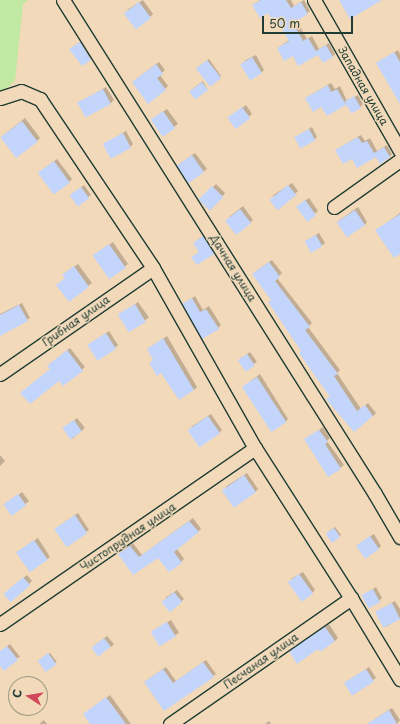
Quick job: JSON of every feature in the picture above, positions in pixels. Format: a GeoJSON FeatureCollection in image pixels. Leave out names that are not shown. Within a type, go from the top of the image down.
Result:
{"type":"FeatureCollection","features":[{"type":"Feature","properties":{"kind":"street","name":"Дачная улица"},"geometry":{"type":"LineString","coordinates":[[63,0],[375,494],[400,537]]}},
{"type":"Feature","properties":{"kind":"street","name":"Западная улица"},"geometry":{"type":"LineString","coordinates":[[314,0],[400,151]]}},
{"type":"Feature","properties":{"kind":"street"},"geometry":{"type":"LineString","coordinates":[[0,98],[20,90],[40,99],[153,268],[255,448],[351,598],[400,679]]}},
{"type":"Feature","properties":{"kind":"street"},"geometry":{"type":"LineString","coordinates":[[334,207],[400,160]]}},
{"type":"Feature","properties":{"kind":"street","name":"Грибная улица"},"geometry":{"type":"LineString","coordinates":[[0,374],[153,268]]}},
{"type":"Feature","properties":{"kind":"street","name":"Чистопрудная улица"},"geometry":{"type":"LineString","coordinates":[[0,624],[255,448]]}},
{"type":"Feature","properties":{"kind":"street","name":"Песчаная улица"},"geometry":{"type":"LineString","coordinates":[[170,724],[351,598]]}},
{"type":"Feature","properties":{"kind":"green space"},"geometry":{"type":"Polygon","coordinates":[[[0,0],[28,0],[23,4],[15,81],[0,94],[0,0]]]}},
{"type":"Feature","properties":{"kind":"building"},"geometry":{"type":"Polygon","coordinates":[[[261,0],[286,0],[291,8],[301,2],[308,14],[293,23],[303,41],[308,38],[316,51],[326,45],[333,57],[323,63],[318,55],[298,66],[293,56],[284,61],[277,48],[289,41],[277,21],[274,23],[268,13],[260,18],[252,5],[261,0]]]}},
{"type":"Feature","properties":{"kind":"building"},"geometry":{"type":"Polygon","coordinates":[[[339,0],[382,0],[350,19],[339,0]]]}},
{"type":"Feature","properties":{"kind":"building"},"geometry":{"type":"Polygon","coordinates":[[[139,2],[151,18],[136,29],[124,13],[139,2]]]}},
{"type":"Feature","properties":{"kind":"building"},"geometry":{"type":"Polygon","coordinates":[[[80,42],[91,60],[82,66],[69,49],[80,42]]]}},
{"type":"Feature","properties":{"kind":"building"},"geometry":{"type":"Polygon","coordinates":[[[394,52],[400,62],[400,104],[376,63],[394,52]]]}},
{"type":"Feature","properties":{"kind":"building"},"geometry":{"type":"Polygon","coordinates":[[[252,57],[262,73],[250,81],[240,64],[252,57]]]}},
{"type":"Feature","properties":{"kind":"building"},"geometry":{"type":"Polygon","coordinates":[[[207,60],[221,78],[210,87],[196,69],[207,60]]]}},
{"type":"Feature","properties":{"kind":"building"},"geometry":{"type":"Polygon","coordinates":[[[156,64],[163,74],[157,78],[166,90],[148,104],[132,82],[156,64]]]}},
{"type":"Feature","properties":{"kind":"building"},"geometry":{"type":"Polygon","coordinates":[[[202,82],[208,90],[195,100],[189,92],[202,82]]]}},
{"type":"Feature","properties":{"kind":"building"},"geometry":{"type":"Polygon","coordinates":[[[328,85],[331,92],[337,89],[346,105],[327,116],[321,107],[313,112],[305,98],[328,85]]]}},
{"type":"Feature","properties":{"kind":"building"},"geometry":{"type":"Polygon","coordinates":[[[103,89],[111,104],[85,118],[77,103],[103,89]]]}},
{"type":"Feature","properties":{"kind":"building"},"geometry":{"type":"Polygon","coordinates":[[[354,96],[361,108],[351,114],[344,102],[354,96]]]}},
{"type":"Feature","properties":{"kind":"building"},"geometry":{"type":"Polygon","coordinates":[[[242,107],[250,118],[236,129],[227,118],[242,107]]]}},
{"type":"Feature","properties":{"kind":"building"},"geometry":{"type":"Polygon","coordinates":[[[163,111],[175,128],[163,137],[151,120],[163,111]]]}},
{"type":"Feature","properties":{"kind":"building"},"geometry":{"type":"Polygon","coordinates":[[[22,121],[38,142],[16,158],[0,137],[22,121]]]}},
{"type":"Feature","properties":{"kind":"building"},"geometry":{"type":"Polygon","coordinates":[[[309,129],[315,140],[300,149],[294,137],[309,129]]]}},
{"type":"Feature","properties":{"kind":"building"},"geometry":{"type":"Polygon","coordinates":[[[123,133],[131,148],[111,159],[103,144],[123,133]]]}},
{"type":"Feature","properties":{"kind":"building"},"geometry":{"type":"Polygon","coordinates":[[[358,137],[362,143],[367,141],[374,153],[384,147],[390,157],[380,164],[376,157],[357,168],[352,159],[343,164],[335,150],[358,137]]]}},
{"type":"Feature","properties":{"kind":"building"},"geometry":{"type":"Polygon","coordinates":[[[192,155],[204,172],[188,183],[176,166],[192,155]]]}},
{"type":"Feature","properties":{"kind":"building"},"geometry":{"type":"Polygon","coordinates":[[[54,161],[70,183],[54,195],[38,173],[54,161]]]}},
{"type":"Feature","properties":{"kind":"building"},"geometry":{"type":"Polygon","coordinates":[[[288,185],[296,195],[278,210],[269,200],[288,185]]]}},
{"type":"Feature","properties":{"kind":"building"},"geometry":{"type":"Polygon","coordinates":[[[212,186],[223,197],[210,211],[199,199],[212,186]]]}},
{"type":"Feature","properties":{"kind":"building"},"geometry":{"type":"Polygon","coordinates":[[[81,187],[89,198],[78,207],[70,195],[81,187]]]}},
{"type":"Feature","properties":{"kind":"building"},"geometry":{"type":"Polygon","coordinates":[[[305,200],[316,215],[307,222],[296,206],[305,200]]]}},
{"type":"Feature","properties":{"kind":"building"},"geometry":{"type":"Polygon","coordinates":[[[240,209],[251,223],[236,235],[225,221],[240,209]]]}},
{"type":"Feature","properties":{"kind":"building"},"geometry":{"type":"Polygon","coordinates":[[[355,210],[365,225],[347,237],[337,222],[355,210]]]}},
{"type":"Feature","properties":{"kind":"building"},"geometry":{"type":"Polygon","coordinates":[[[400,214],[400,254],[394,258],[375,230],[400,214]]]}},
{"type":"Feature","properties":{"kind":"building"},"geometry":{"type":"Polygon","coordinates":[[[316,235],[322,246],[311,253],[305,241],[316,235]]]}},
{"type":"Feature","properties":{"kind":"building"},"geometry":{"type":"Polygon","coordinates":[[[203,236],[214,254],[197,265],[191,257],[199,252],[193,243],[203,236]]]}},
{"type":"Feature","properties":{"kind":"building"},"geometry":{"type":"Polygon","coordinates":[[[109,244],[126,268],[109,279],[93,255],[109,244]]]}},
{"type":"Feature","properties":{"kind":"building"},"geometry":{"type":"Polygon","coordinates":[[[269,262],[280,277],[275,281],[310,327],[305,330],[338,374],[334,376],[357,411],[365,405],[373,416],[354,432],[326,399],[330,397],[299,353],[301,351],[268,302],[271,300],[252,274],[269,262]]]}},
{"type":"Feature","properties":{"kind":"building"},"geometry":{"type":"Polygon","coordinates":[[[74,266],[89,287],[69,302],[56,285],[65,278],[62,275],[74,266]]]}},
{"type":"Feature","properties":{"kind":"building"},"geometry":{"type":"Polygon","coordinates":[[[192,298],[200,312],[206,309],[219,329],[202,339],[182,304],[192,298]]]}},
{"type":"Feature","properties":{"kind":"building"},"geometry":{"type":"Polygon","coordinates":[[[135,304],[146,322],[129,332],[118,314],[135,304]]]}},
{"type":"Feature","properties":{"kind":"building"},"geometry":{"type":"Polygon","coordinates":[[[19,305],[28,321],[0,336],[0,315],[19,305]]]}},
{"type":"Feature","properties":{"kind":"building"},"geometry":{"type":"Polygon","coordinates":[[[106,333],[116,349],[97,361],[87,345],[106,333]]]}},
{"type":"Feature","properties":{"kind":"building"},"geometry":{"type":"Polygon","coordinates":[[[163,338],[194,390],[179,400],[161,373],[157,376],[149,363],[153,360],[147,349],[163,338]]]}},
{"type":"Feature","properties":{"kind":"building"},"geometry":{"type":"Polygon","coordinates":[[[67,350],[83,371],[63,386],[59,381],[30,404],[20,393],[50,369],[47,366],[67,350]]]}},
{"type":"Feature","properties":{"kind":"building"},"geometry":{"type":"Polygon","coordinates":[[[247,354],[255,366],[246,372],[238,360],[247,354]]]}},
{"type":"Feature","properties":{"kind":"building"},"geometry":{"type":"Polygon","coordinates":[[[257,377],[286,422],[271,432],[242,387],[257,377]]]}},
{"type":"Feature","properties":{"kind":"building"},"geometry":{"type":"Polygon","coordinates":[[[208,416],[220,433],[200,448],[188,430],[208,416]]]}},
{"type":"Feature","properties":{"kind":"building"},"geometry":{"type":"Polygon","coordinates":[[[74,420],[82,432],[70,439],[62,428],[74,420]]]}},
{"type":"Feature","properties":{"kind":"building"},"geometry":{"type":"Polygon","coordinates":[[[319,430],[328,442],[325,444],[341,469],[328,477],[304,439],[319,430]]]}},
{"type":"Feature","properties":{"kind":"building"},"geometry":{"type":"Polygon","coordinates":[[[244,475],[256,492],[234,508],[222,490],[244,475]]]}},
{"type":"Feature","properties":{"kind":"building"},"geometry":{"type":"Polygon","coordinates":[[[18,494],[26,505],[12,516],[3,505],[18,494]]]}},
{"type":"Feature","properties":{"kind":"building"},"geometry":{"type":"Polygon","coordinates":[[[75,515],[87,533],[67,547],[54,529],[75,515]]]}},
{"type":"Feature","properties":{"kind":"building"},"geometry":{"type":"Polygon","coordinates":[[[189,521],[199,532],[174,552],[182,563],[169,572],[158,558],[133,575],[118,554],[130,546],[139,557],[189,521]]]}},
{"type":"Feature","properties":{"kind":"building"},"geometry":{"type":"Polygon","coordinates":[[[334,528],[340,537],[332,543],[326,534],[334,528]]]}},
{"type":"Feature","properties":{"kind":"building"},"geometry":{"type":"Polygon","coordinates":[[[370,536],[379,549],[365,559],[356,546],[370,536]]]}},
{"type":"Feature","properties":{"kind":"building"},"geometry":{"type":"Polygon","coordinates":[[[34,540],[48,560],[30,572],[16,553],[34,540]]]}},
{"type":"Feature","properties":{"kind":"building"},"geometry":{"type":"Polygon","coordinates":[[[299,574],[313,593],[302,602],[288,582],[299,574]]]}},
{"type":"Feature","properties":{"kind":"building"},"geometry":{"type":"Polygon","coordinates":[[[23,577],[30,585],[11,602],[3,594],[23,577]]]}},
{"type":"Feature","properties":{"kind":"building"},"geometry":{"type":"Polygon","coordinates":[[[373,589],[380,602],[369,608],[362,595],[373,589]]]}},
{"type":"Feature","properties":{"kind":"building"},"geometry":{"type":"Polygon","coordinates":[[[174,592],[182,602],[170,612],[162,602],[174,592]]]}},
{"type":"Feature","properties":{"kind":"building"},"geometry":{"type":"Polygon","coordinates":[[[392,603],[400,619],[383,628],[375,612],[392,603]]]}},
{"type":"Feature","properties":{"kind":"building"},"geometry":{"type":"Polygon","coordinates":[[[167,622],[176,637],[159,646],[151,632],[167,622]]]}},
{"type":"Feature","properties":{"kind":"building"},"geometry":{"type":"Polygon","coordinates":[[[325,627],[335,641],[320,652],[318,649],[297,664],[289,651],[325,627]]]}},
{"type":"Feature","properties":{"kind":"building"},"geometry":{"type":"Polygon","coordinates":[[[104,638],[111,647],[98,657],[91,648],[104,638]]]}},
{"type":"Feature","properties":{"kind":"building"},"geometry":{"type":"Polygon","coordinates":[[[7,646],[18,660],[4,671],[0,666],[0,651],[7,646]]]}},
{"type":"Feature","properties":{"kind":"building"},"geometry":{"type":"Polygon","coordinates":[[[48,653],[56,664],[46,672],[37,661],[48,653]]]}},
{"type":"Feature","properties":{"kind":"building"},"geometry":{"type":"Polygon","coordinates":[[[203,662],[214,677],[164,711],[144,682],[163,669],[173,683],[203,662]]]}},
{"type":"Feature","properties":{"kind":"building"},"geometry":{"type":"Polygon","coordinates":[[[366,669],[374,682],[352,695],[344,683],[366,669]]]}},
{"type":"Feature","properties":{"kind":"building"},"geometry":{"type":"Polygon","coordinates":[[[106,697],[126,724],[90,724],[83,714],[106,697]]]}},
{"type":"Feature","properties":{"kind":"building"},"geometry":{"type":"Polygon","coordinates":[[[389,710],[397,724],[367,724],[389,710]]]}}]}
